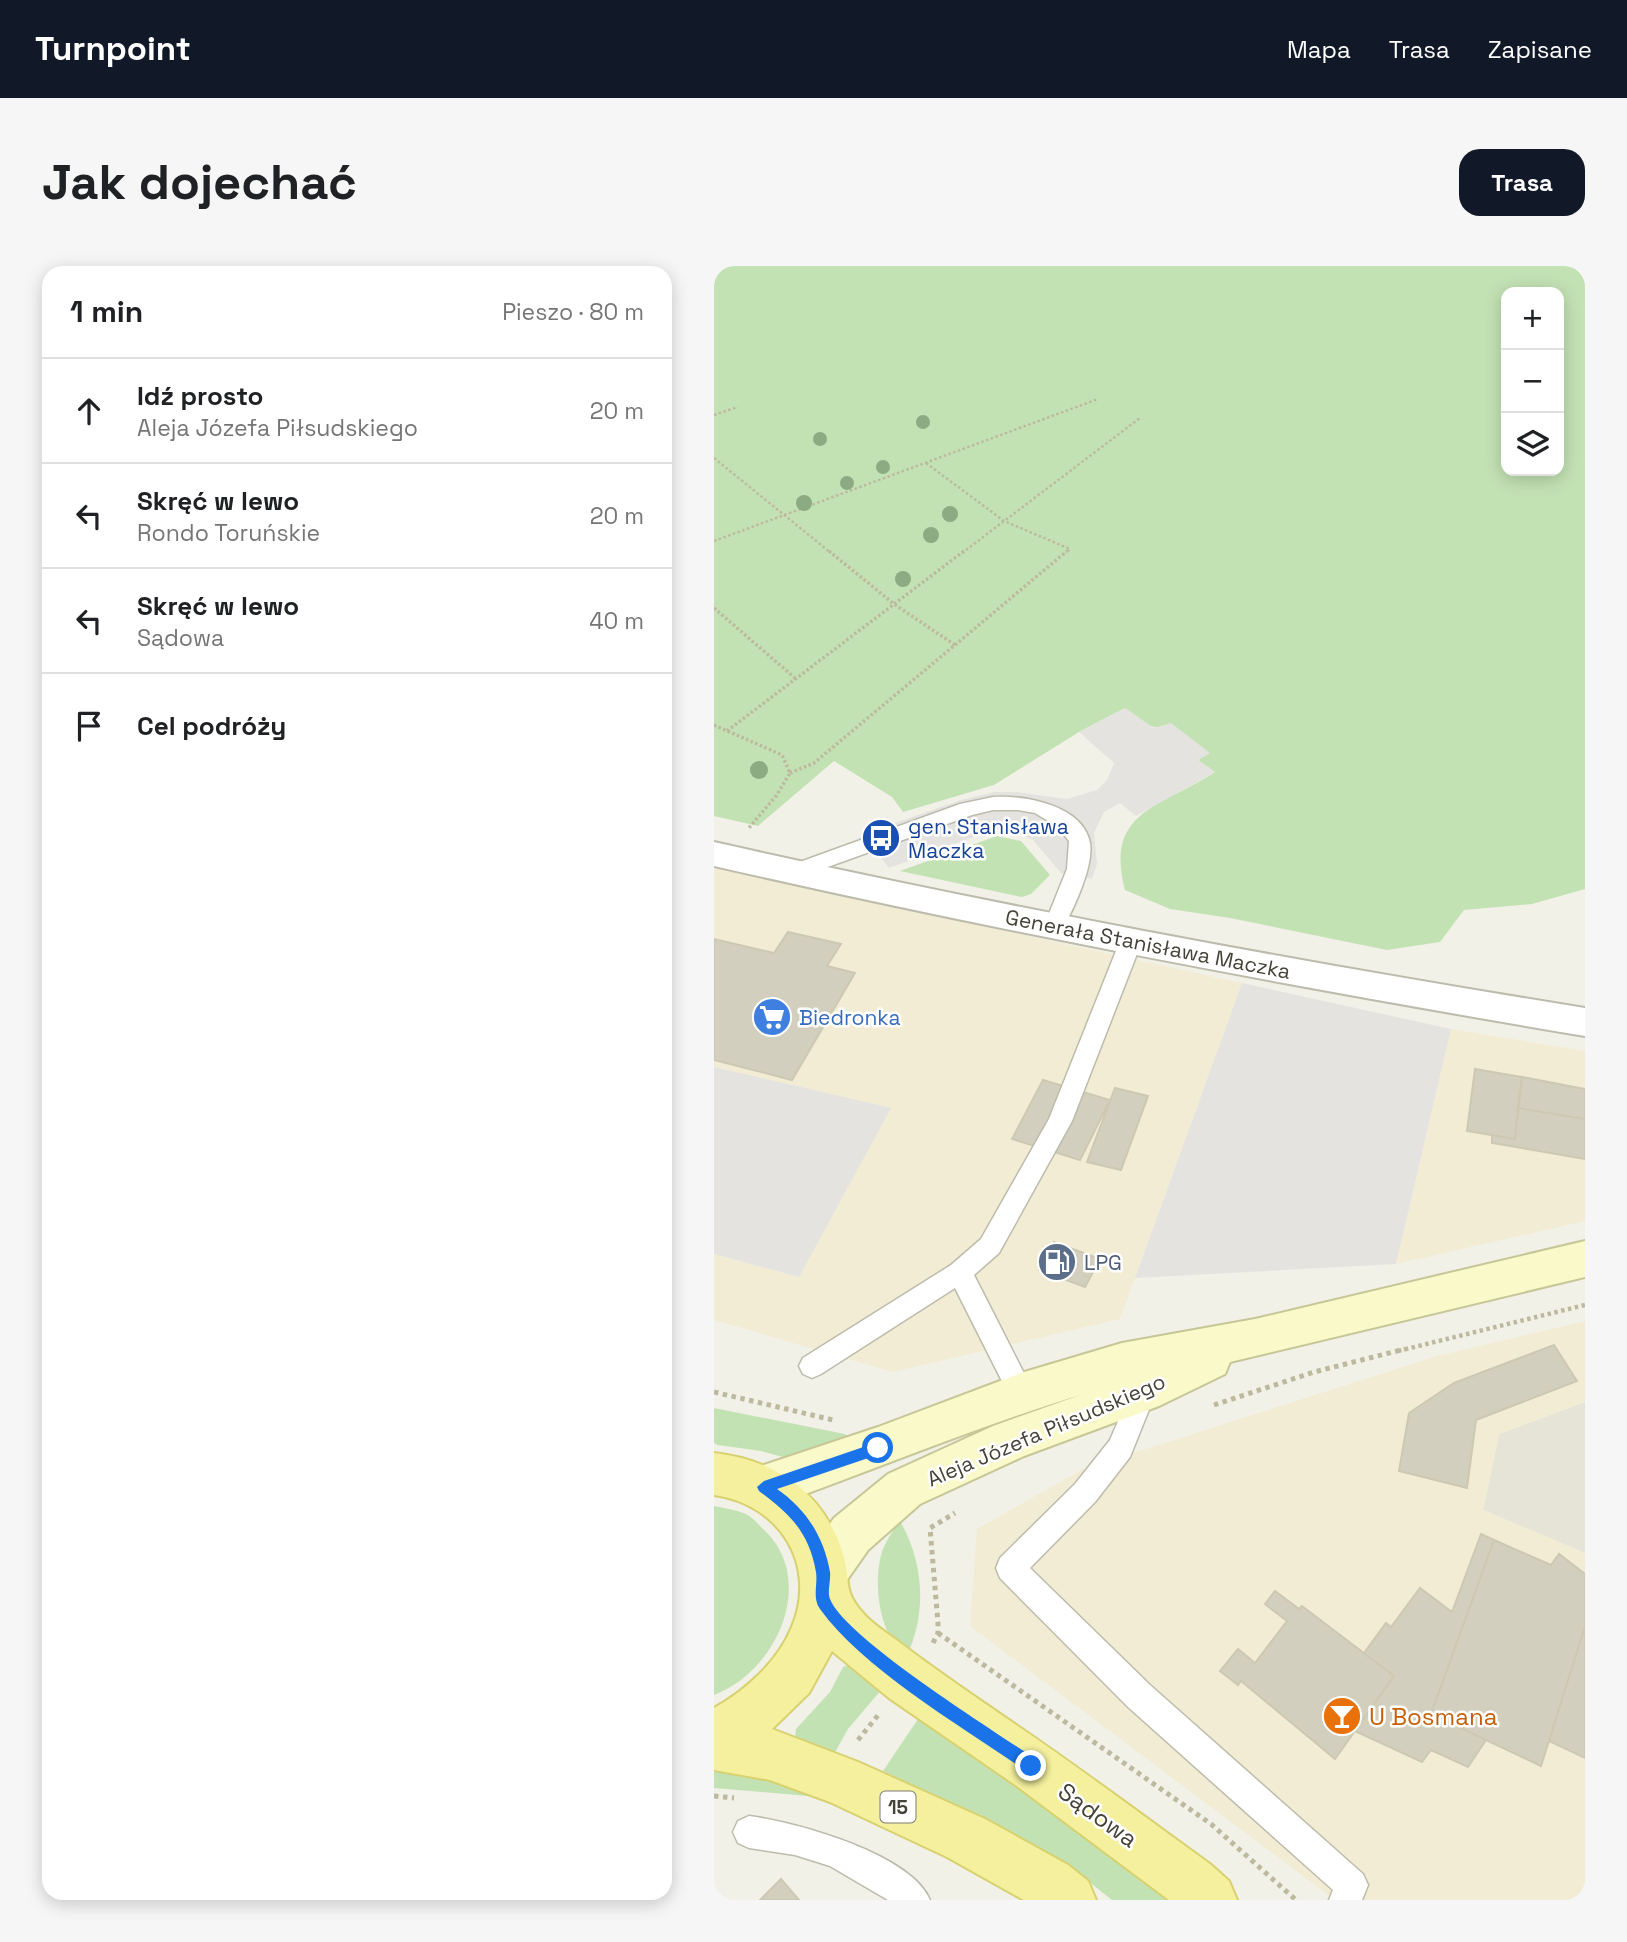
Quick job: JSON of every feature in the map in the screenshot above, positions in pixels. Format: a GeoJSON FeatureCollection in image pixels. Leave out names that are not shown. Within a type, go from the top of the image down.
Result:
{"type":"FeatureCollection","features":[{"type":"Feature","properties":{"kind":"main road","name":"Aleja Józefa Piłsudskiego"},"geometry":{"type":"LineString","coordinates":[[764,1487],[878,1448],[1021,1393],[1122,1362],[1255,1338],[1585,1259]]}},
{"type":"Feature","properties":{"kind":"main road","name":"Aleja Józefa Piłsudskiego"},"geometry":{"type":"LineString","coordinates":[[823,1587],[851,1534],[904,1489],[1009,1441],[1143,1392],[1255,1338]]}},
{"type":"Feature","properties":{"kind":"main road"},"geometry":{"type":"LineString","coordinates":[[714,1474],[735,1476],[764,1487],[793,1508],[813,1538],[823,1587],[816,1630],[803,1659],[785,1685],[761,1710],[733,1728],[714,1736]]}},
{"type":"Feature","properties":{"kind":"main road","name":"Sądowa"},"geometry":{"type":"LineString","coordinates":[[823,1587],[847,1632],[907,1680],[1191,1882],[1210,1900]]}},
{"type":"Feature","properties":{"kind":"main road","name":"15"},"geometry":{"type":"LineString","coordinates":[[714,1744],[770,1754],[840,1780],[966,1838],[1049,1884],[1069,1900]]}},
{"type":"Feature","properties":{"kind":"street","name":"Generała Stanisława Maczka"},"geometry":{"type":"LineString","coordinates":[[714,854],[1131,941],[1424,996],[1585,1022]]}},
{"type":"Feature","properties":{"kind":"lane"},"geometry":{"type":"LineString","coordinates":[[793,872],[967,809],[1009,802],[1027,804],[1046,810],[1062,820],[1075,830],[1081,845],[1079,861],[1054,926]]}},
{"type":"Feature","properties":{"kind":"lane"},"geometry":{"type":"LineString","coordinates":[[812,1366],[960,1272],[990,1246],[1060,1121],[1131,941]]}},
{"type":"Feature","properties":{"kind":"lane"},"geometry":{"type":"LineString","coordinates":[[960,1272],[1021,1393]]}},
{"type":"Feature","properties":{"kind":"lane"},"geometry":{"type":"LineString","coordinates":[[1143,1392],[1120,1448],[1085,1493],[1010,1568],[1139,1696],[1352,1885],[1345,1900]]}},
{"type":"Feature","properties":{"kind":"lane"},"geometry":{"type":"LineString","coordinates":[[749,1832],[785,1835],[833,1849],[914,1900]]}},
{"type":"Feature","properties":{"kind":"path"},"geometry":{"type":"LineString","coordinates":[[714,541],[1098,400]]}},
{"type":"Feature","properties":{"kind":"path"},"geometry":{"type":"LineString","coordinates":[[714,415],[738,407]]}},
{"type":"Feature","properties":{"kind":"path"},"geometry":{"type":"LineString","coordinates":[[727,731],[1140,418]]}},
{"type":"Feature","properties":{"kind":"path"},"geometry":{"type":"LineString","coordinates":[[714,458],[894,604],[955,645]]}},
{"type":"Feature","properties":{"kind":"path"},"geometry":{"type":"LineString","coordinates":[[745,832],[776,796],[790,773],[814,763],[1070,549],[1003,521],[926,463]]}},
{"type":"Feature","properties":{"kind":"path"},"geometry":{"type":"LineString","coordinates":[[714,608],[796,679]]}},
{"type":"Feature","properties":{"kind":"path"},"geometry":{"type":"LineString","coordinates":[[714,620],[723,616]]}},
{"type":"Feature","properties":{"kind":"path"},"geometry":{"type":"LineString","coordinates":[[714,725],[782,755],[790,773]]}},
{"type":"Feature","properties":{"kind":"path"},"geometry":{"type":"LineString","coordinates":[[1212,1406],[1314,1372],[1585,1305]]}},
{"type":"Feature","properties":{"kind":"path"},"geometry":{"type":"LineString","coordinates":[[714,1392],[847,1423]]}},
{"type":"Feature","properties":{"kind":"path"},"geometry":{"type":"LineString","coordinates":[[840,1780],[855,1743],[907,1680],[938,1633],[930,1528],[961,1510]]}},
{"type":"Feature","properties":{"kind":"path"},"geometry":{"type":"LineString","coordinates":[[938,1633],[1211,1824],[1296,1900]]}},
{"type":"Feature","properties":{"kind":"shaded area"},"geometry":{"type":"Polygon","coordinates":[[[1125,708],[1154,728],[1171,723],[1210,753],[1198,760],[1215,772],[1136,816],[1120,803],[1104,812],[1094,833],[1097,864],[1092,879],[1061,873],[1033,840],[1007,829],[993,830],[889,868],[863,834],[961,800],[994,792],[1067,799],[1097,790],[1107,780],[1114,763],[1079,732],[1125,708]]]}},
{"type":"Feature","properties":{"kind":"shaded area"},"geometry":{"type":"Polygon","coordinates":[[[714,867],[1242,983],[1120,1319],[893,1372],[714,1320],[714,1254],[799,1277],[890,1108],[714,1067],[714,867]]]}},
{"type":"Feature","properties":{"kind":"shaded area"},"geometry":{"type":"Polygon","coordinates":[[[1242,983],[1451,1029],[1396,1264],[1135,1278],[1242,983]]]}},
{"type":"Feature","properties":{"kind":"shaded area"},"geometry":{"type":"Polygon","coordinates":[[[1451,1029],[1585,1051],[1585,1221],[1396,1264],[1451,1029]]]}},
{"type":"Feature","properties":{"kind":"shaded area"},"geometry":{"type":"Polygon","coordinates":[[[714,1067],[891,1108],[799,1277],[714,1254],[714,1067]]]}},
{"type":"Feature","properties":{"kind":"shaded area"},"geometry":{"type":"Polygon","coordinates":[[[1585,1321],[1585,1402],[1499,1434],[1483,1510],[1585,1553],[1585,1900],[1335,1900],[970,1626],[977,1529],[1083,1469],[1437,1356],[1585,1321]]]}},
{"type":"Feature","properties":{"kind":"shaded area"},"geometry":{"type":"Polygon","coordinates":[[[1585,1402],[1585,1553],[1483,1510],[1499,1434],[1585,1402]]]}},
{"type":"Feature","properties":{"kind":"green space"},"geometry":{"type":"Polygon","coordinates":[[[714,266],[1585,266],[1585,889],[1532,904],[1464,910],[1440,942],[1387,950],[1230,918],[1170,909],[1125,890],[1121,863],[1123,843],[1130,827],[1142,814],[1215,772],[1198,760],[1209,753],[1159,728],[1147,725],[1125,708],[1079,732],[994,785],[903,812],[892,797],[834,761],[758,826],[714,816],[714,266]]]}},
{"type":"Feature","properties":{"kind":"green space"},"geometry":{"type":"Polygon","coordinates":[[[997,836],[1021,841],[1050,875],[1031,894],[1022,897],[900,871],[997,836]]]}},
{"type":"Feature","properties":{"kind":"green space"},"geometry":{"type":"Polygon","coordinates":[[[714,1408],[845,1434],[853,1443],[790,1459],[761,1451],[718,1445],[714,1443],[714,1408]]]}},
{"type":"Feature","properties":{"kind":"green space"},"geometry":{"type":"Polygon","coordinates":[[[714,1506],[746,1514],[762,1528],[779,1549],[787,1572],[788,1597],[783,1622],[772,1645],[756,1666],[736,1683],[714,1695],[714,1506]]]}},
{"type":"Feature","properties":{"kind":"green space"},"geometry":{"type":"Polygon","coordinates":[[[900,1521],[914,1554],[920,1588],[918,1622],[907,1656],[889,1636],[878,1591],[883,1549],[900,1521]]]}},
{"type":"Feature","properties":{"kind":"green space"},"geometry":{"type":"Polygon","coordinates":[[[843,1667],[855,1667],[882,1689],[848,1729],[834,1754],[795,1737],[796,1729],[830,1692],[843,1667]]]}},
{"type":"Feature","properties":{"kind":"green space"},"geometry":{"type":"Polygon","coordinates":[[[922,1713],[1179,1900],[1112,1900],[1088,1881],[1004,1831],[883,1771],[922,1713]]]}},
{"type":"Feature","properties":{"kind":"green space"},"geometry":{"type":"Polygon","coordinates":[[[714,1770],[809,1788],[808,1796],[714,1788],[714,1770]]]}},
{"type":"Feature","properties":{"kind":"building","name":"Biedronka"},"geometry":{"type":"Polygon","coordinates":[[[788,932],[841,944],[827,966],[855,973],[792,1080],[714,1060],[714,939],[774,953],[788,932]]]}},
{"type":"Feature","properties":{"kind":"building"},"geometry":{"type":"Polygon","coordinates":[[[1475,1069],[1522,1077],[1515,1139],[1467,1131],[1475,1069]]]}},
{"type":"Feature","properties":{"kind":"building"},"geometry":{"type":"Polygon","coordinates":[[[1522,1077],[1585,1089],[1585,1119],[1518,1108],[1522,1077]]]}},
{"type":"Feature","properties":{"kind":"building"},"geometry":{"type":"Polygon","coordinates":[[[1043,1080],[1110,1100],[1080,1160],[1012,1139],[1043,1080]]]}},
{"type":"Feature","properties":{"kind":"building"},"geometry":{"type":"Polygon","coordinates":[[[1115,1088],[1148,1096],[1121,1170],[1087,1162],[1115,1088]]]}},
{"type":"Feature","properties":{"kind":"building"},"geometry":{"type":"Polygon","coordinates":[[[1518,1108],[1585,1119],[1585,1159],[1492,1143],[1492,1135],[1515,1139],[1518,1108]]]}},
{"type":"Feature","properties":{"kind":"building"},"geometry":{"type":"Polygon","coordinates":[[[1054,1242],[1100,1259],[1085,1287],[1039,1270],[1054,1242]]]}},
{"type":"Feature","properties":{"kind":"building"},"geometry":{"type":"Polygon","coordinates":[[[1554,1345],[1577,1381],[1476,1420],[1467,1488],[1399,1471],[1409,1413],[1454,1383],[1554,1345]]]}},
{"type":"Feature","properties":{"kind":"building"},"geometry":{"type":"Polygon","coordinates":[[[1481,1534],[1494,1540],[1431,1714],[1486,1740],[1468,1767],[1431,1750],[1422,1762],[1355,1731],[1394,1676],[1364,1653],[1386,1623],[1391,1627],[1420,1588],[1452,1612],[1481,1534]]]}},
{"type":"Feature","properties":{"kind":"building"},"geometry":{"type":"Polygon","coordinates":[[[1494,1540],[1551,1565],[1559,1554],[1585,1574],[1585,1626],[1541,1766],[1431,1714],[1494,1540]]]}},
{"type":"Feature","properties":{"kind":"building"},"geometry":{"type":"Polygon","coordinates":[[[1275,1591],[1299,1609],[1302,1606],[1394,1676],[1335,1759],[1241,1681],[1238,1685],[1220,1671],[1238,1649],[1255,1663],[1287,1621],[1265,1604],[1275,1591]]]}},
{"type":"Feature","properties":{"kind":"building"},"geometry":{"type":"Polygon","coordinates":[[[1585,1626],[1585,1758],[1549,1741],[1585,1626]]]}},
{"type":"Feature","properties":{"kind":"building"},"geometry":{"type":"Polygon","coordinates":[[[781,1879],[799,1900],[760,1900],[781,1879]]]}},
{"type":"Feature","properties":{"kind":"place","name":"gen. Stanisława Maczka"},"geometry":{"type":"Point","coordinates":[881,838]}},
{"type":"Feature","properties":{"kind":"place","name":"Biedronka"},"geometry":{"type":"Point","coordinates":[772,1017]}},
{"type":"Feature","properties":{"kind":"place","name":"LPG"},"geometry":{"type":"Point","coordinates":[1057,1262]}},
{"type":"Feature","properties":{"kind":"place","name":"U Bosmana"},"geometry":{"type":"Point","coordinates":[1342,1716]}},
{"type":"Feature","properties":{"kind":"route"},"geometry":{"type":"LineString","coordinates":[[878,1448],[764,1487],[793,1508],[813,1538],[823,1574],[823,1601],[847,1632],[907,1680],[1031,1766]]}}]}
